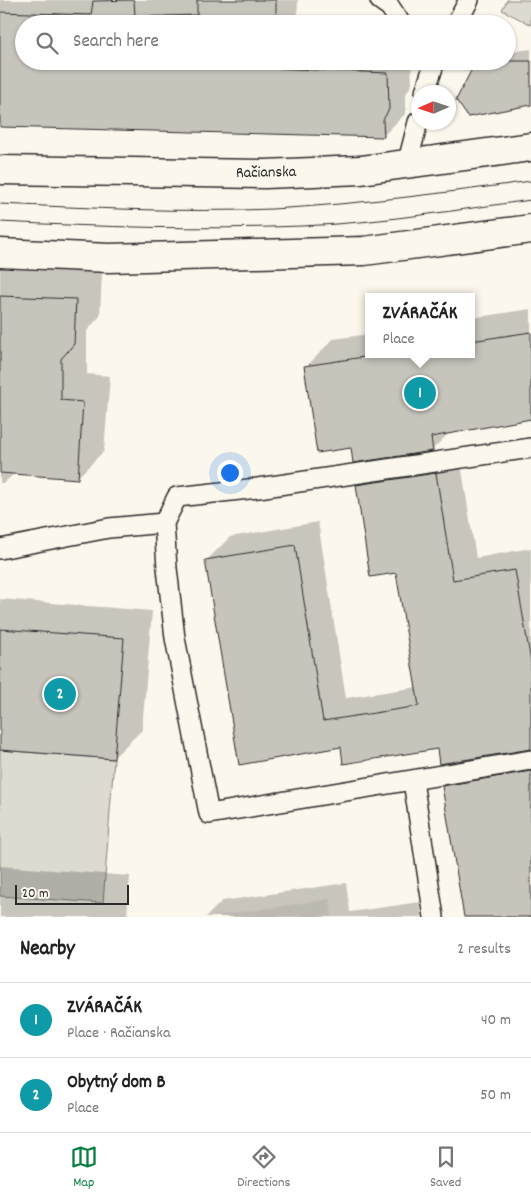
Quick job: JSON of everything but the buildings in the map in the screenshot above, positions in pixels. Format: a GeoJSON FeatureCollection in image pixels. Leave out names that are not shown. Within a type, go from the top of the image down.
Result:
{"type":"FeatureCollection","features":[{"type":"Feature","properties":{"kind":"main road","name":"Račianska"},"geometry":{"type":"LineString","coordinates":[[0,170],[265,174],[361,170],[531,147]]}},
{"type":"Feature","properties":{"kind":"main road"},"geometry":{"type":"LineString","coordinates":[[0,253],[110,258],[364,252],[531,229]]}},
{"type":"Feature","properties":{"kind":"lane"},"geometry":{"type":"LineString","coordinates":[[380,0],[390,7],[395,15]]}},
{"type":"Feature","properties":{"kind":"lane"},"geometry":{"type":"LineString","coordinates":[[461,15],[469,0]]}},
{"type":"Feature","properties":{"kind":"lane"},"geometry":{"type":"LineString","coordinates":[[426,85],[430,70]]}},
{"type":"Feature","properties":{"kind":"lane"},"geometry":{"type":"LineString","coordinates":[[407,165],[416,130]]}},
{"type":"Feature","properties":{"kind":"lane"},"geometry":{"type":"LineString","coordinates":[[531,448],[258,488],[177,497],[164,522],[175,638],[209,814],[531,760]]}},
{"type":"Feature","properties":{"kind":"lane"},"geometry":{"type":"LineString","coordinates":[[0,549],[109,528],[164,522]]}},
{"type":"Feature","properties":{"kind":"lane"},"geometry":{"type":"LineString","coordinates":[[413,780],[434,917]]}},
{"type":"Feature","properties":{"kind":"shaded area"},"geometry":{"type":"Polygon","coordinates":[[[507,0],[531,0],[531,25],[516,17],[516,15],[502,10],[507,0]]]}},
{"type":"Feature","properties":{"kind":"shaded area"},"geometry":{"type":"Polygon","coordinates":[[[0,750],[114,759],[103,903],[0,896],[0,750]]]}},
{"type":"Feature","properties":{"kind":"shaded area"},"geometry":{"type":"Polygon","coordinates":[[[330,899],[332,917],[208,917],[330,899]]]}},
{"type":"Feature","properties":{"kind":"tram line"},"geometry":{"type":"LineString","coordinates":[[0,204],[170,210],[272,209],[402,198],[531,181]]}},
{"type":"Feature","properties":{"kind":"tram line"},"geometry":{"type":"LineString","coordinates":[[0,222],[226,228],[302,226],[388,219],[531,200]]}},
{"type":"Feature","properties":{"kind":"place","name":"ZVÁRAČÁK"},"geometry":{"type":"Point","coordinates":[420,393]}},
{"type":"Feature","properties":{"kind":"place","name":"Obytný dom B"},"geometry":{"type":"Point","coordinates":[60,694]}}]}
